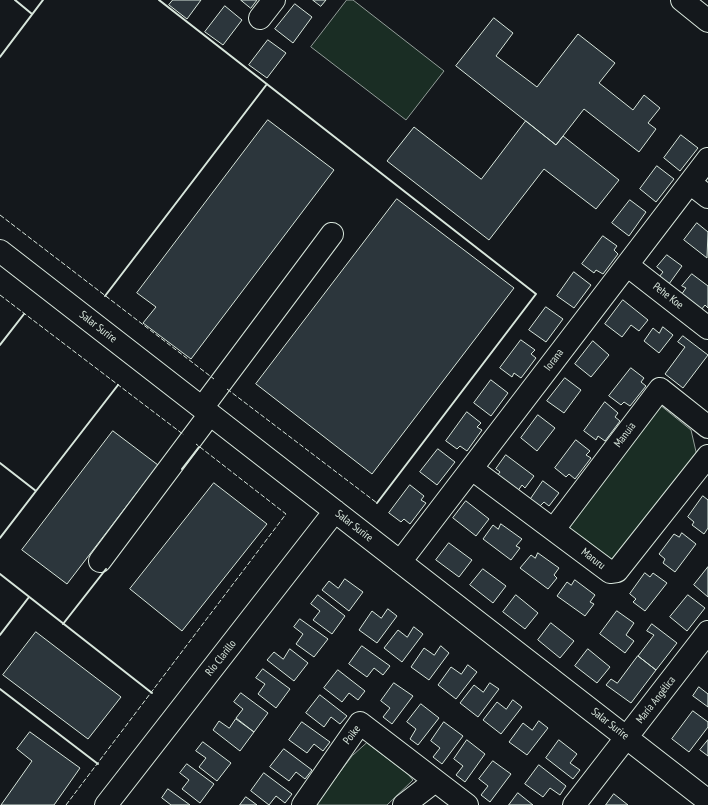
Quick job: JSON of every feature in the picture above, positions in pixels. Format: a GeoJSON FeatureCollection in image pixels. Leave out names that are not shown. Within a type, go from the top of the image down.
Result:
{"type":"FeatureCollection","features":[{"type":"Feature","properties":{"kind":"street"},"geometry":{"type":"LineString","coordinates":[[260,18],[274,0]]}},
{"type":"Feature","properties":{"kind":"street"},"geometry":{"type":"LineString","coordinates":[[682,0],[708,21]]}},
{"type":"Feature","properties":{"kind":"street","name":"Iorana"},"geometry":{"type":"LineString","coordinates":[[400,562],[708,159]]}},
{"type":"Feature","properties":{"kind":"street"},"geometry":{"type":"LineString","coordinates":[[690,183],[708,197]]}},
{"type":"Feature","properties":{"kind":"street"},"geometry":{"type":"LineString","coordinates":[[100,561],[332,234]]}},
{"type":"Feature","properties":{"kind":"street","name":"Salar Surire"},"geometry":{"type":"LineString","coordinates":[[0,251],[708,801]]}},
{"type":"Feature","properties":{"kind":"street","name":"Pehe Koe"},"geometry":{"type":"LineString","coordinates":[[627,265],[708,328]]}},
{"type":"Feature","properties":{"kind":"street","name":"Manuia"},"geometry":{"type":"LineString","coordinates":[[554,529],[660,389],[708,426]]}},
{"type":"Feature","properties":{"kind":"street","name":"Maruru"},"geometry":{"type":"LineString","coordinates":[[472,469],[610,572],[617,571],[708,456]]}},
{"type":"Feature","properties":{"kind":"street","name":"Río Clarillo"},"geometry":{"type":"LineString","coordinates":[[106,805],[335,511]]}},
{"type":"Feature","properties":{"kind":"street","name":"María Angélica"},"geometry":{"type":"LineString","coordinates":[[574,805],[626,737],[705,643]]}},
{"type":"Feature","properties":{"kind":"street","name":"Poike"},"geometry":{"type":"LineString","coordinates":[[303,805],[360,722],[468,805]]}},
{"type":"Feature","properties":{"kind":"street"},"geometry":{"type":"LineString","coordinates":[[404,805],[435,781]]}},
{"type":"Feature","properties":{"kind":"green space"},"geometry":{"type":"Polygon","coordinates":[[[347,0],[353,0],[444,71],[406,120],[311,47],[347,0]]]}},
{"type":"Feature","properties":{"kind":"green space"},"geometry":{"type":"Polygon","coordinates":[[[660,405],[691,430],[697,456],[614,565],[566,528],[660,405]]]}},
{"type":"Feature","properties":{"kind":"green space"},"geometry":{"type":"Polygon","coordinates":[[[367,743],[408,774],[413,780],[387,805],[315,805],[352,756],[367,743]]]}},
{"type":"Feature","properties":{"kind":"building"},"geometry":{"type":"Polygon","coordinates":[[[173,0],[201,0],[187,19],[169,5],[173,0]]]}},
{"type":"Feature","properties":{"kind":"building"},"geometry":{"type":"Polygon","coordinates":[[[241,0],[257,0],[251,8],[241,0]]]}},
{"type":"Feature","properties":{"kind":"building"},"geometry":{"type":"Polygon","coordinates":[[[313,0],[326,0],[321,6],[313,0]]]}},
{"type":"Feature","properties":{"kind":"building"},"geometry":{"type":"Polygon","coordinates":[[[295,4],[312,17],[293,43],[275,29],[295,4]]]}},
{"type":"Feature","properties":{"kind":"building"},"geometry":{"type":"Polygon","coordinates":[[[225,6],[242,20],[223,45],[205,32],[225,6]]]}},
{"type":"Feature","properties":{"kind":"building"},"geometry":{"type":"Polygon","coordinates":[[[494,18],[513,33],[496,56],[537,87],[578,34],[615,63],[599,83],[633,110],[644,95],[660,108],[648,123],[656,129],[639,152],[584,109],[556,145],[456,66],[494,18]]]}},
{"type":"Feature","properties":{"kind":"building"},"geometry":{"type":"Polygon","coordinates":[[[268,40],[286,53],[267,78],[249,65],[268,40]]]}},
{"type":"Feature","properties":{"kind":"building"},"geometry":{"type":"Polygon","coordinates":[[[268,120],[334,170],[191,359],[143,323],[156,307],[137,293],[268,120]]]}},
{"type":"Feature","properties":{"kind":"building"},"geometry":{"type":"Polygon","coordinates":[[[526,121],[556,145],[563,136],[619,180],[596,209],[544,169],[489,240],[387,161],[414,127],[481,179],[526,121]]]}},
{"type":"Feature","properties":{"kind":"building"},"geometry":{"type":"Polygon","coordinates":[[[681,135],[698,148],[680,171],[664,158],[681,135]]]}},
{"type":"Feature","properties":{"kind":"building"},"geometry":{"type":"Polygon","coordinates":[[[657,166],[674,179],[656,202],[640,189],[657,166]]]}},
{"type":"Feature","properties":{"kind":"building"},"geometry":{"type":"Polygon","coordinates":[[[397,199],[514,288],[372,474],[256,384],[397,199]]]}},
{"type":"Feature","properties":{"kind":"building"},"geometry":{"type":"Polygon","coordinates":[[[630,200],[646,212],[629,236],[612,223],[630,200]]]}},
{"type":"Feature","properties":{"kind":"building"},"geometry":{"type":"Polygon","coordinates":[[[697,223],[708,232],[707,258],[684,240],[697,223]]]}},
{"type":"Feature","properties":{"kind":"building"},"geometry":{"type":"Polygon","coordinates":[[[603,236],[617,246],[614,250],[618,254],[603,274],[596,270],[594,273],[582,264],[603,236]]]}},
{"type":"Feature","properties":{"kind":"building"},"geometry":{"type":"Polygon","coordinates":[[[667,255],[682,266],[669,284],[659,277],[663,272],[657,267],[667,255]]]}},
{"type":"Feature","properties":{"kind":"building"},"geometry":{"type":"Polygon","coordinates":[[[574,272],[591,285],[574,308],[557,296],[574,272]]]}},
{"type":"Feature","properties":{"kind":"building"},"geometry":{"type":"Polygon","coordinates":[[[692,274],[708,286],[708,308],[705,305],[701,310],[681,295],[686,288],[682,286],[692,274]]]}},
{"type":"Feature","properties":{"kind":"building"},"geometry":{"type":"Polygon","coordinates":[[[623,300],[648,320],[639,331],[631,325],[622,337],[605,324],[623,300]]]}},
{"type":"Feature","properties":{"kind":"building"},"geometry":{"type":"Polygon","coordinates":[[[546,307],[563,319],[546,342],[529,330],[546,307]]]}},
{"type":"Feature","properties":{"kind":"building"},"geometry":{"type":"Polygon","coordinates":[[[663,327],[673,335],[659,353],[644,341],[653,328],[659,333],[663,327]]]}},
{"type":"Feature","properties":{"kind":"building"},"geometry":{"type":"Polygon","coordinates":[[[683,336],[708,355],[683,388],[665,374],[685,347],[678,342],[683,336]]]}},
{"type":"Feature","properties":{"kind":"building"},"geometry":{"type":"Polygon","coordinates":[[[521,340],[535,350],[531,354],[536,358],[521,378],[514,373],[512,377],[500,368],[521,340]]]}},
{"type":"Feature","properties":{"kind":"building"},"geometry":{"type":"Polygon","coordinates":[[[593,341],[609,355],[591,377],[575,364],[593,341]]]}},
{"type":"Feature","properties":{"kind":"building"},"geometry":{"type":"Polygon","coordinates":[[[631,368],[644,378],[641,382],[646,386],[630,406],[624,402],[621,405],[609,396],[631,368]]]}},
{"type":"Feature","properties":{"kind":"building"},"geometry":{"type":"Polygon","coordinates":[[[565,378],[581,390],[564,413],[547,401],[565,378]]]}},
{"type":"Feature","properties":{"kind":"building"},"geometry":{"type":"Polygon","coordinates":[[[491,380],[508,393],[491,416],[474,403],[491,380]]]}},
{"type":"Feature","properties":{"kind":"building"},"geometry":{"type":"Polygon","coordinates":[[[605,402],[618,413],[615,417],[620,421],[605,441],[598,436],[596,440],[584,431],[605,402]]]}},
{"type":"Feature","properties":{"kind":"building"},"geometry":{"type":"Polygon","coordinates":[[[467,412],[481,423],[477,427],[482,430],[467,451],[460,446],[457,449],[446,441],[467,412]]]}},
{"type":"Feature","properties":{"kind":"building"},"geometry":{"type":"Polygon","coordinates":[[[538,415],[555,428],[537,451],[521,438],[538,415]]]}},
{"type":"Feature","properties":{"kind":"building"},"geometry":{"type":"Polygon","coordinates":[[[113,431],[158,465],[67,584],[22,550],[113,431]]]}},
{"type":"Feature","properties":{"kind":"building"},"geometry":{"type":"Polygon","coordinates":[[[576,440],[590,451],[586,455],[591,458],[575,479],[569,474],[566,477],[555,468],[576,440]]]}},
{"type":"Feature","properties":{"kind":"building"},"geometry":{"type":"Polygon","coordinates":[[[438,449],[455,462],[437,485],[420,472],[438,449]]]}},
{"type":"Feature","properties":{"kind":"building"},"geometry":{"type":"Polygon","coordinates":[[[506,455],[534,476],[525,488],[522,485],[517,492],[496,477],[500,472],[496,469],[506,455]]]}},
{"type":"Feature","properties":{"kind":"building"},"geometry":{"type":"Polygon","coordinates":[[[543,481],[559,493],[549,506],[544,502],[539,507],[530,500],[543,481]]]}},
{"type":"Feature","properties":{"kind":"building"},"geometry":{"type":"Polygon","coordinates":[[[214,483],[267,524],[182,631],[130,589],[214,483]]]}},
{"type":"Feature","properties":{"kind":"building"},"geometry":{"type":"Polygon","coordinates":[[[410,485],[424,496],[421,500],[426,503],[410,524],[404,519],[401,522],[389,513],[410,485]]]}},
{"type":"Feature","properties":{"kind":"building"},"geometry":{"type":"Polygon","coordinates":[[[703,496],[708,500],[708,528],[704,534],[692,525],[694,522],[688,517],[703,496]]]}},
{"type":"Feature","properties":{"kind":"building"},"geometry":{"type":"Polygon","coordinates":[[[466,501],[489,519],[476,536],[453,518],[466,501]]]}},
{"type":"Feature","properties":{"kind":"building"},"geometry":{"type":"Polygon","coordinates":[[[501,524],[522,539],[516,546],[520,548],[511,560],[483,539],[493,525],[498,529],[501,524]]]}},
{"type":"Feature","properties":{"kind":"building"},"geometry":{"type":"Polygon","coordinates":[[[682,533],[696,544],[675,572],[663,563],[665,559],[659,554],[674,534],[679,537],[682,533]]]}},
{"type":"Feature","properties":{"kind":"building"},"geometry":{"type":"Polygon","coordinates":[[[449,543],[472,560],[459,577],[436,560],[449,543]]]}},
{"type":"Feature","properties":{"kind":"building"},"geometry":{"type":"Polygon","coordinates":[[[538,553],[559,568],[554,575],[557,578],[548,589],[520,568],[531,555],[535,558],[538,553]]]}},
{"type":"Feature","properties":{"kind":"building"},"geometry":{"type":"Polygon","coordinates":[[[708,567],[708,597],[694,585],[708,567]]]}},
{"type":"Feature","properties":{"kind":"building"},"geometry":{"type":"Polygon","coordinates":[[[483,569],[506,586],[493,603],[470,585],[483,569]]]}},
{"type":"Feature","properties":{"kind":"building"},"geometry":{"type":"Polygon","coordinates":[[[645,573],[650,577],[653,573],[667,583],[645,611],[633,602],[636,599],[630,594],[645,573]]]}},
{"type":"Feature","properties":{"kind":"building"},"geometry":{"type":"Polygon","coordinates":[[[345,579],[363,592],[349,611],[322,590],[329,581],[338,588],[345,579]]]}},
{"type":"Feature","properties":{"kind":"building"},"geometry":{"type":"Polygon","coordinates":[[[575,580],[595,595],[590,602],[594,604],[585,616],[557,596],[567,582],[571,585],[575,580]]]}},
{"type":"Feature","properties":{"kind":"building"},"geometry":{"type":"Polygon","coordinates":[[[318,595],[345,616],[332,634],[313,620],[320,611],[311,604],[318,595]]]}},
{"type":"Feature","properties":{"kind":"building"},"geometry":{"type":"Polygon","coordinates":[[[516,595],[538,613],[525,629],[503,612],[516,595]]]}},
{"type":"Feature","properties":{"kind":"building"},"geometry":{"type":"Polygon","coordinates":[[[688,595],[705,608],[687,631],[670,617],[688,595]]]}},
{"type":"Feature","properties":{"kind":"building"},"geometry":{"type":"Polygon","coordinates":[[[388,609],[397,616],[377,643],[359,630],[372,611],[381,618],[388,609]]]}},
{"type":"Feature","properties":{"kind":"building"},"geometry":{"type":"Polygon","coordinates":[[[617,611],[634,623],[626,635],[634,641],[625,653],[600,634],[617,611]]]}},
{"type":"Feature","properties":{"kind":"building"},"geometry":{"type":"Polygon","coordinates":[[[300,619],[328,639],[314,657],[296,644],[303,634],[294,627],[300,619]]]}},
{"type":"Feature","properties":{"kind":"building"},"geometry":{"type":"Polygon","coordinates":[[[551,623],[574,641],[560,658],[538,640],[551,623]]]}},
{"type":"Feature","properties":{"kind":"building"},"geometry":{"type":"Polygon","coordinates":[[[652,624],[677,643],[656,670],[638,656],[654,635],[647,631],[652,624]]]}},
{"type":"Feature","properties":{"kind":"building"},"geometry":{"type":"Polygon","coordinates":[[[414,627],[423,634],[402,662],[384,648],[398,630],[407,637],[414,627]]]}},
{"type":"Feature","properties":{"kind":"building"},"geometry":{"type":"Polygon","coordinates":[[[36,632],[121,697],[88,739],[3,675],[36,632]]]}},
{"type":"Feature","properties":{"kind":"building"},"geometry":{"type":"Polygon","coordinates":[[[362,646],[390,666],[383,675],[374,668],[367,677],[349,664],[362,646]]]}},
{"type":"Feature","properties":{"kind":"building"},"geometry":{"type":"Polygon","coordinates":[[[441,646],[449,653],[429,680],[411,667],[424,648],[434,655],[441,646]]]}},
{"type":"Feature","properties":{"kind":"building"},"geometry":{"type":"Polygon","coordinates":[[[290,649],[308,663],[294,681],[267,660],[274,652],[283,659],[290,649]]]}},
{"type":"Feature","properties":{"kind":"building"},"geometry":{"type":"Polygon","coordinates":[[[588,649],[610,667],[597,683],[575,666],[588,649]]]}},
{"type":"Feature","properties":{"kind":"building"},"geometry":{"type":"Polygon","coordinates":[[[638,656],[656,670],[631,703],[606,685],[611,679],[617,683],[638,656]]]}},
{"type":"Feature","properties":{"kind":"building"},"geometry":{"type":"Polygon","coordinates":[[[468,665],[477,672],[456,699],[438,685],[451,667],[461,674],[468,665]]]}},
{"type":"Feature","properties":{"kind":"building"},"geometry":{"type":"Polygon","coordinates":[[[263,669],[290,689],[276,708],[258,694],[265,684],[256,678],[263,669]]]}},
{"type":"Feature","properties":{"kind":"building"},"geometry":{"type":"Polygon","coordinates":[[[338,670],[365,691],[358,700],[349,693],[342,702],[324,688],[338,670]]]}},
{"type":"Feature","properties":{"kind":"building"},"geometry":{"type":"Polygon","coordinates":[[[394,683],[413,696],[392,724],[383,717],[390,708],[381,701],[394,683]]]}},
{"type":"Feature","properties":{"kind":"building"},"geometry":{"type":"Polygon","coordinates":[[[490,683],[499,689],[478,717],[460,703],[474,685],[483,692],[490,683]]]}},
{"type":"Feature","properties":{"kind":"building"},"geometry":{"type":"Polygon","coordinates":[[[699,687],[708,694],[708,707],[693,696],[699,687]]]}},
{"type":"Feature","properties":{"kind":"building"},"geometry":{"type":"Polygon","coordinates":[[[241,693],[268,713],[254,732],[236,718],[243,709],[234,702],[241,693]]]}},
{"type":"Feature","properties":{"kind":"building"},"geometry":{"type":"Polygon","coordinates":[[[320,695],[347,716],[340,724],[331,717],[324,727],[306,713],[320,695]]]}},
{"type":"Feature","properties":{"kind":"building"},"geometry":{"type":"Polygon","coordinates":[[[513,700],[522,707],[501,734],[483,720],[497,702],[506,709],[513,700]]]}},
{"type":"Feature","properties":{"kind":"building"},"geometry":{"type":"Polygon","coordinates":[[[421,704],[439,718],[418,745],[410,739],[416,729],[407,722],[421,704]]]}},
{"type":"Feature","properties":{"kind":"building"},"geometry":{"type":"Polygon","coordinates":[[[693,711],[708,722],[708,727],[689,752],[672,739],[693,711]]]}},
{"type":"Feature","properties":{"kind":"building"},"geometry":{"type":"Polygon","coordinates":[[[236,719],[254,732],[240,751],[213,730],[219,721],[229,728],[236,719]]]}},
{"type":"Feature","properties":{"kind":"building"},"geometry":{"type":"Polygon","coordinates":[[[539,721],[548,728],[527,755],[509,742],[523,723],[532,730],[539,721]]]}},
{"type":"Feature","properties":{"kind":"building"},"geometry":{"type":"Polygon","coordinates":[[[302,722],[330,742],[323,751],[314,744],[307,753],[289,740],[302,722]]]}},
{"type":"Feature","properties":{"kind":"building"},"geometry":{"type":"Polygon","coordinates":[[[444,722],[463,736],[442,764],[433,757],[440,748],[431,741],[444,722]]]}},
{"type":"Feature","properties":{"kind":"building"},"geometry":{"type":"Polygon","coordinates":[[[30,732],[80,768],[54,805],[1,805],[32,761],[17,749],[30,732]]]}},
{"type":"Feature","properties":{"kind":"building"},"geometry":{"type":"Polygon","coordinates":[[[467,740],[485,754],[465,782],[456,775],[463,766],[454,759],[467,740]]]}},
{"type":"Feature","properties":{"kind":"building"},"geometry":{"type":"Polygon","coordinates":[[[559,740],[577,754],[570,763],[580,770],[573,779],[546,758],[559,740]]]}},
{"type":"Feature","properties":{"kind":"building"},"geometry":{"type":"Polygon","coordinates":[[[708,740],[708,756],[700,750],[708,740]]]}},
{"type":"Feature","properties":{"kind":"building"},"geometry":{"type":"Polygon","coordinates":[[[203,742],[231,763],[217,781],[199,767],[206,758],[196,751],[203,742]]]}},
{"type":"Feature","properties":{"kind":"building"},"geometry":{"type":"Polygon","coordinates":[[[284,749],[312,770],[305,779],[296,772],[289,781],[270,767],[284,749]]]}},
{"type":"Feature","properties":{"kind":"building"},"geometry":{"type":"Polygon","coordinates":[[[493,761],[511,774],[490,802],[481,795],[488,786],[479,779],[493,761]]]}},
{"type":"Feature","properties":{"kind":"building"},"geometry":{"type":"Polygon","coordinates":[[[187,764],[214,784],[200,803],[182,789],[189,780],[180,773],[187,764]]]}},
{"type":"Feature","properties":{"kind":"building"},"geometry":{"type":"Polygon","coordinates":[[[539,765],[566,786],[560,795],[550,788],[543,797],[525,784],[539,765]]]}},
{"type":"Feature","properties":{"kind":"building"},"geometry":{"type":"Polygon","coordinates":[[[264,773],[292,794],[285,803],[276,796],[269,805],[251,791],[264,773]]]}},
{"type":"Feature","properties":{"kind":"building"},"geometry":{"type":"Polygon","coordinates":[[[168,789],[190,805],[171,805],[162,798],[168,789]]]}},
{"type":"Feature","properties":{"kind":"building"},"geometry":{"type":"Polygon","coordinates":[[[518,793],[533,805],[509,805],[518,793]]]}},
{"type":"Feature","properties":{"kind":"building"},"geometry":{"type":"Polygon","coordinates":[[[614,794],[628,805],[606,805],[614,794]]]}},
{"type":"Feature","properties":{"kind":"building"},"geometry":{"type":"Polygon","coordinates":[[[246,797],[257,805],[240,805],[246,797]]]}},
{"type":"Feature","properties":{"kind":"fence"},"geometry":{"type":"LineString","coordinates":[[0,215],[214,379]]}},
{"type":"Feature","properties":{"kind":"fence"},"geometry":{"type":"LineString","coordinates":[[0,295],[184,435]]}},
{"type":"Feature","properties":{"kind":"fence"},"geometry":{"type":"LineString","coordinates":[[227,389],[377,503]]}},
{"type":"Feature","properties":{"kind":"fence"},"geometry":{"type":"LineString","coordinates":[[66,805],[286,514],[196,444]]}},
{"type":"Feature","properties":{"kind":"wall"},"geometry":{"type":"LineString","coordinates":[[15,0],[32,14]]}},
{"type":"Feature","properties":{"kind":"wall"},"geometry":{"type":"LineString","coordinates":[[0,57],[43,0]]}},
{"type":"Feature","properties":{"kind":"wall"},"geometry":{"type":"LineString","coordinates":[[159,0],[536,294],[377,503]]}},
{"type":"Feature","properties":{"kind":"wall"},"geometry":{"type":"LineString","coordinates":[[105,296],[267,84]]}},
{"type":"Feature","properties":{"kind":"wall"},"geometry":{"type":"LineString","coordinates":[[0,345],[24,314]]}},
{"type":"Feature","properties":{"kind":"wall"},"geometry":{"type":"LineString","coordinates":[[0,463],[36,491],[118,385]]}},
{"type":"Feature","properties":{"kind":"wall"},"geometry":{"type":"LineString","coordinates":[[182,469],[199,447]]}},
{"type":"Feature","properties":{"kind":"wall"},"geometry":{"type":"LineString","coordinates":[[0,538],[36,491]]}},
{"type":"Feature","properties":{"kind":"wall"},"geometry":{"type":"LineString","coordinates":[[63,624],[106,569]]}},
{"type":"Feature","properties":{"kind":"wall"},"geometry":{"type":"LineString","coordinates":[[0,574],[152,693]]}},
{"type":"Feature","properties":{"kind":"wall"},"geometry":{"type":"LineString","coordinates":[[0,635],[29,597]]}},
{"type":"Feature","properties":{"kind":"wall"},"geometry":{"type":"LineString","coordinates":[[0,689],[98,764]]}}]}
